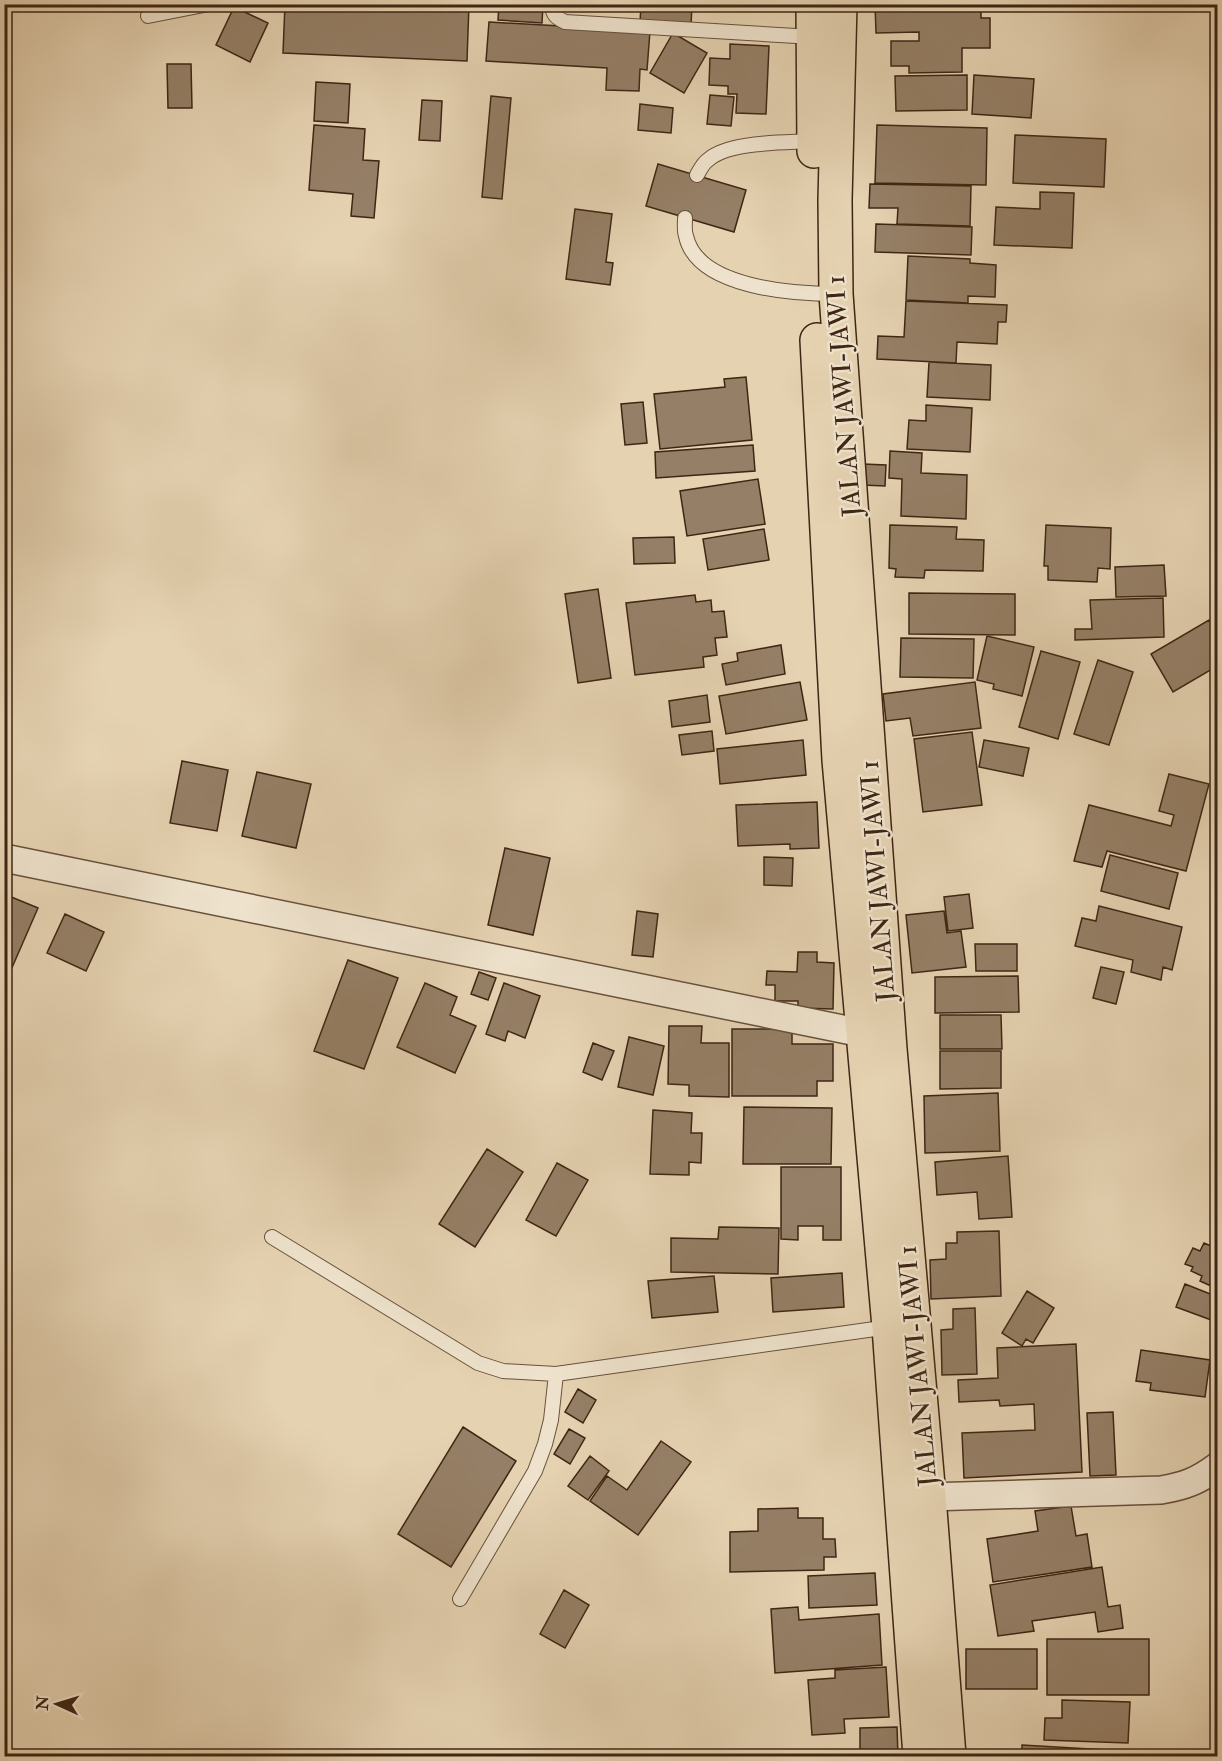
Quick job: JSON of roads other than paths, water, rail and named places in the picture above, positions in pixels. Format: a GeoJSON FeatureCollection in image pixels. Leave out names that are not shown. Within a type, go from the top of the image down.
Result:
{"type":"FeatureCollection","features":[{"type":"Feature","properties":{"kind":"highway"},"geometry":{"type":"LineString","coordinates":[[813,4],[813,141],[826,294],[854,760],[862,1033],[889,1328],[923,1622],[920,1756]]}},
{"type":"Feature","properties":{"kind":"highway","name":"JALAN JAWI-JAWI 1"},"geometry":{"type":"LineString","coordinates":[[826,294],[835,200],[840,4]]}},
{"type":"Feature","properties":{"kind":"highway","name":"JALAN JAWI-JAWI 1"},"geometry":{"type":"LineString","coordinates":[[854,760],[890,1049],[929,1497],[923,1622],[949,1756]]}},
{"type":"Feature","properties":{"kind":"street"},"geometry":{"type":"LineString","coordinates":[[4,858],[862,1033]]}},
{"type":"Feature","properties":{"kind":"street"},"geometry":{"type":"LineString","coordinates":[[929,1497],[1161,1490],[1182,1486],[1200,1479],[1218,1466]]}},
{"type":"Feature","properties":{"kind":"lane"},"geometry":{"type":"LineString","coordinates":[[148,16],[209,4]]}},
{"type":"Feature","properties":{"kind":"lane"},"geometry":{"type":"LineString","coordinates":[[552,4],[555,17],[565,22],[813,37]]}},
{"type":"Feature","properties":{"kind":"lane"},"geometry":{"type":"LineString","coordinates":[[697,175],[707,160],[720,152],[740,147],[813,141]]}},
{"type":"Feature","properties":{"kind":"lane"},"geometry":{"type":"LineString","coordinates":[[685,218],[686,237],[693,252],[704,265],[718,274],[765,287],[826,294]]}},
{"type":"Feature","properties":{"kind":"lane"},"geometry":{"type":"LineString","coordinates":[[272,1237],[478,1363],[503,1371],[556,1374],[889,1328]]}},
{"type":"Feature","properties":{"kind":"lane"},"geometry":{"type":"LineString","coordinates":[[460,1599],[535,1471],[551,1420],[556,1374]]}}]}
